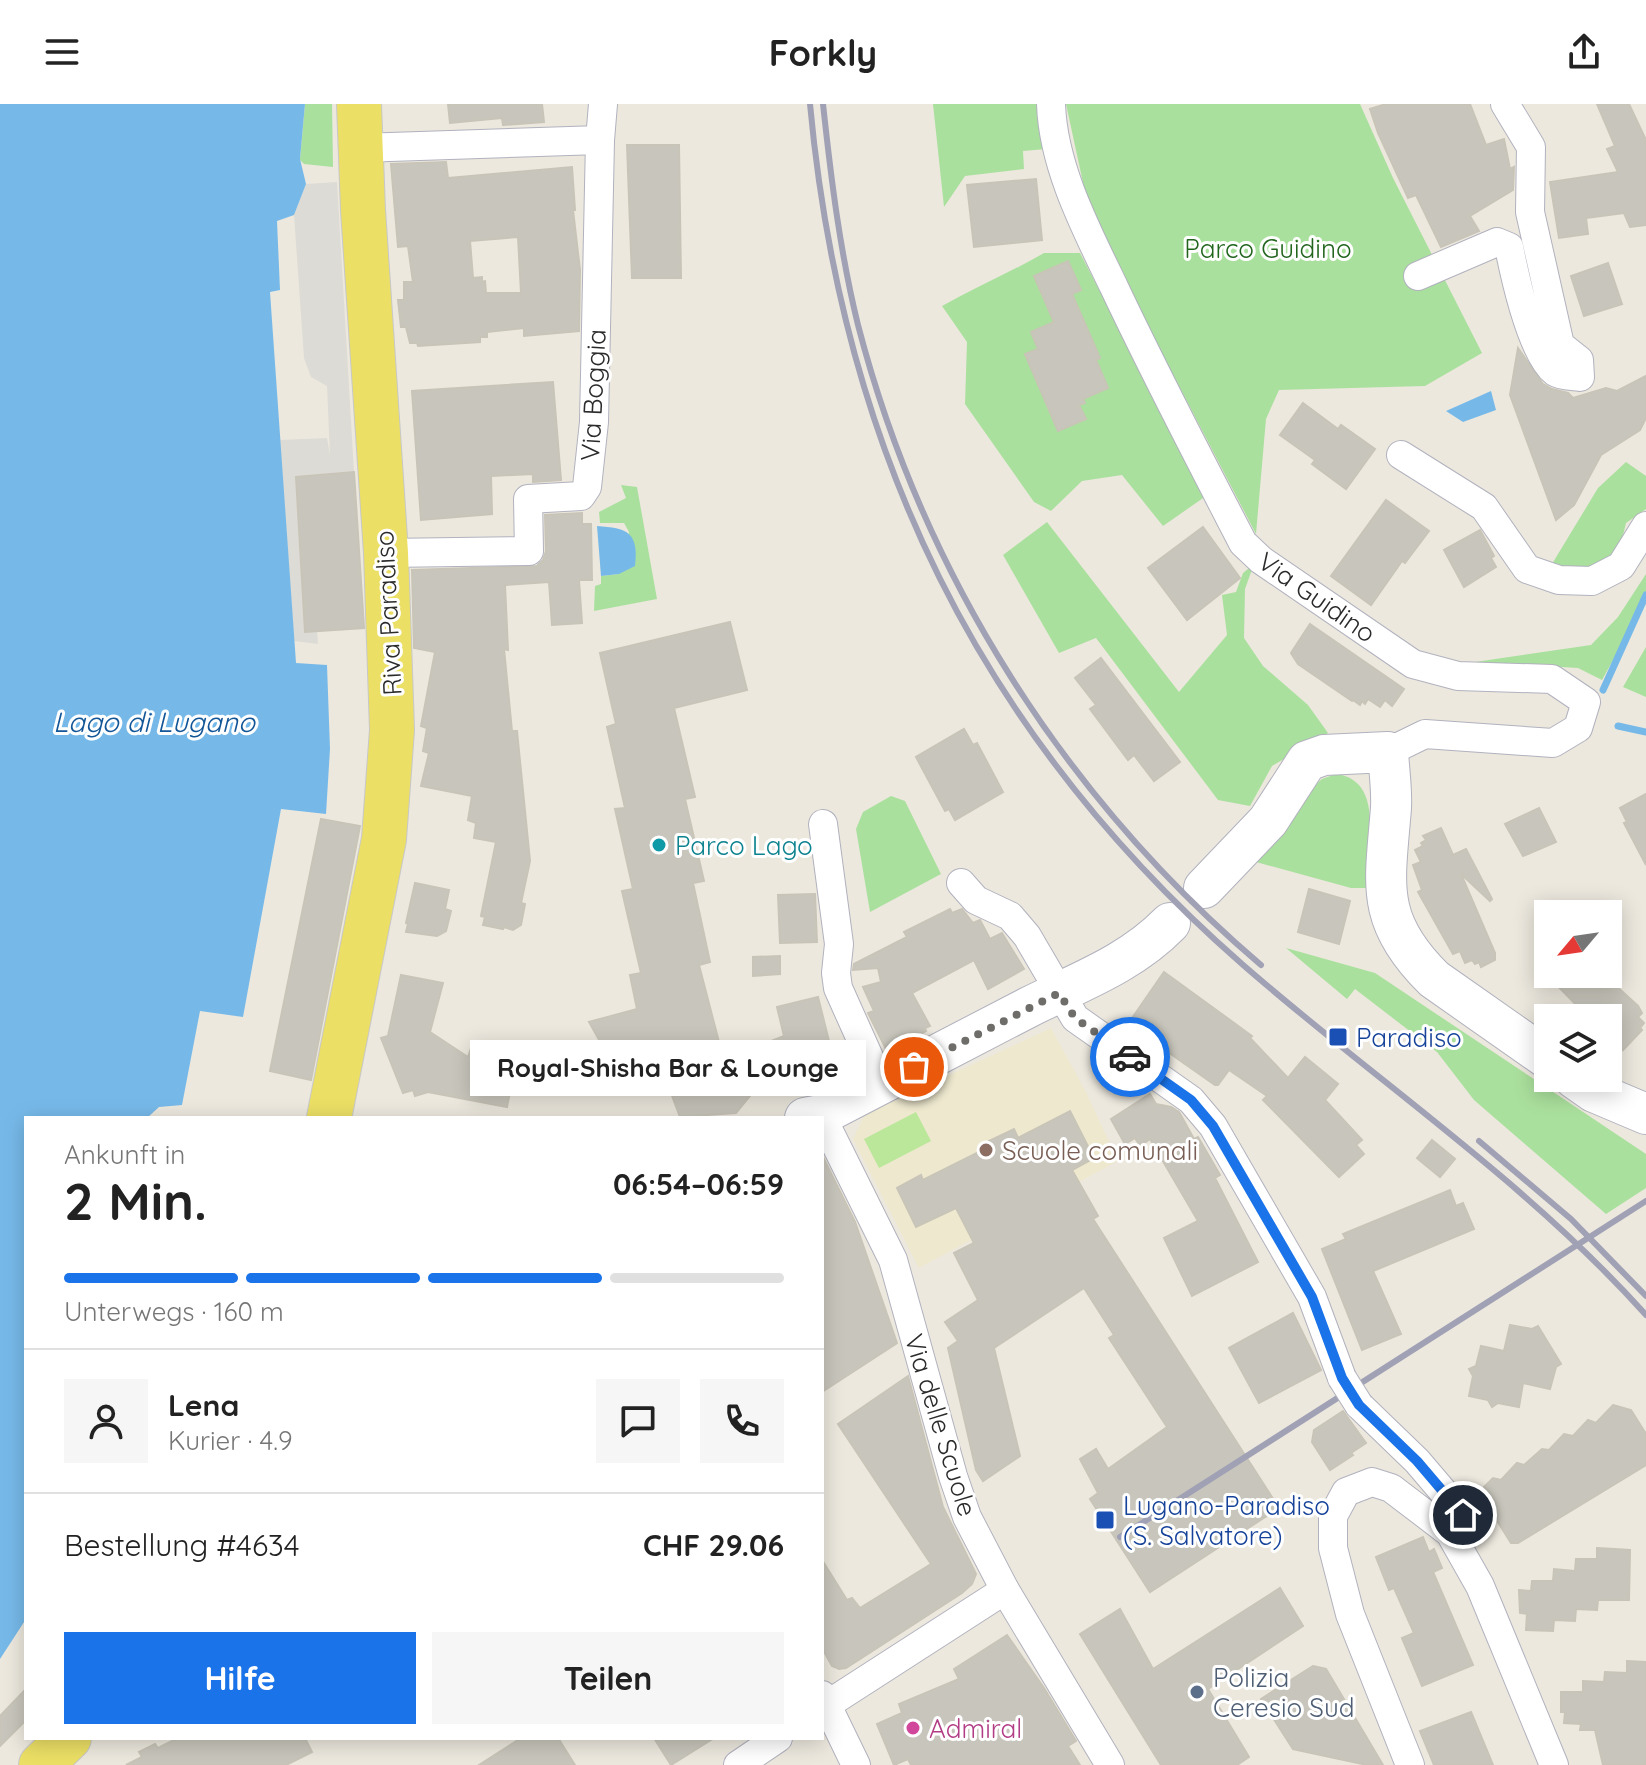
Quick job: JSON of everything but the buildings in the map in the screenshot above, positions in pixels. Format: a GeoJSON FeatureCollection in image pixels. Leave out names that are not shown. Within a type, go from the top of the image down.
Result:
{"type":"FeatureCollection","features":[{"type":"Feature","properties":{"kind":"main road","name":"Riva Paradiso"},"geometry":{"type":"LineString","coordinates":[[329,1116],[374,901],[389,797],[392,730],[386,553],[359,104]]}},
{"type":"Feature","properties":{"kind":"main road"},"geometry":{"type":"LineString","coordinates":[[41,1765],[67,1740]]}},
{"type":"Feature","properties":{"kind":"street"},"geometry":{"type":"LineString","coordinates":[[360,148],[600,140],[603,104]]}},
{"type":"Feature","properties":{"kind":"street","name":"Via Guidino"},"geometry":{"type":"LineString","coordinates":[[1051,104],[1052,126],[1078,212],[1149,363],[1243,543],[1261,560],[1413,664],[1458,676],[1552,679],[1586,702],[1578,728],[1553,743],[1425,734],[1388,752]]}},
{"type":"Feature","properties":{"kind":"street"},"geometry":{"type":"LineString","coordinates":[[1418,276],[1497,242],[1509,247],[1517,286],[1541,355],[1557,373],[1580,377],[1579,360],[1560,345],[1543,275],[1530,212],[1531,147],[1505,104]]}},
{"type":"Feature","properties":{"kind":"street","name":"Via Boggia"},"geometry":{"type":"LineString","coordinates":[[386,553],[529,551],[528,499],[581,496],[587,487],[595,395],[600,140]]}},
{"type":"Feature","properties":{"kind":"street"},"geometry":{"type":"LineString","coordinates":[[1401,455],[1484,507],[1527,569],[1559,580],[1592,581],[1621,566],[1646,526]]}},
{"type":"Feature","properties":{"kind":"street"},"geometry":{"type":"LineString","coordinates":[[1204,888],[1268,821],[1307,761],[1324,755],[1388,752],[1391,804],[1385,887],[1389,912],[1397,933],[1434,979],[1534,1049]]}},
{"type":"Feature","properties":{"kind":"street"},"geometry":{"type":"LineString","coordinates":[[823,824],[839,944],[838,988],[881,1084]]}},
{"type":"Feature","properties":{"kind":"street"},"geometry":{"type":"LineString","coordinates":[[961,883],[976,900],[1010,916],[1027,936],[1075,1018],[1191,1100],[1213,1126],[1312,1297],[1342,1378],[1359,1405],[1417,1461],[1463,1515],[1450,1533]]}},
{"type":"Feature","properties":{"kind":"street"},"geometry":{"type":"LineString","coordinates":[[812,1116],[1113,967],[1138,952],[1170,923]]}},
{"type":"Feature","properties":{"kind":"street"},"geometry":{"type":"LineString","coordinates":[[1594,1092],[1646,1114]]}},
{"type":"Feature","properties":{"kind":"street","name":"Via delle Scuole"},"geometry":{"type":"LineString","coordinates":[[824,1141],[893,1260],[953,1476],[971,1527],[1005,1590],[1110,1765]]}},
{"type":"Feature","properties":{"kind":"street"},"geometry":{"type":"LineString","coordinates":[[1410,1765],[1350,1614],[1333,1548],[1333,1516],[1346,1492],[1372,1482],[1391,1488],[1450,1533],[1480,1586],[1554,1765]]}},
{"type":"Feature","properties":{"kind":"street"},"geometry":{"type":"LineString","coordinates":[[856,1765],[824,1703],[1005,1590]]}},
{"type":"Feature","properties":{"kind":"street"},"geometry":{"type":"LineString","coordinates":[[738,1765],[775,1740]]}},
{"type":"Feature","properties":{"kind":"shaded area"},"geometry":{"type":"Polygon","coordinates":[[[337,182],[354,472],[296,477],[305,632],[317,631],[318,644],[294,641],[280,440],[327,438],[330,455],[327,386],[311,377],[304,358],[294,215],[306,184],[337,182]]]}},
{"type":"Feature","properties":{"kind":"shaded area","name":"Scuole comunali"},"geometry":{"type":"Polygon","coordinates":[[[1051,1028],[1086,1092],[1118,1161],[919,1268],[853,1139],[865,1114],[1051,1028]]]}},
{"type":"Feature","properties":{"kind":"green space"},"geometry":{"type":"Polygon","coordinates":[[[305,104],[332,104],[333,167],[304,164],[300,160],[305,104]]]}},
{"type":"Feature","properties":{"kind":"green space"},"geometry":{"type":"Polygon","coordinates":[[[933,104],[1040,104],[1046,149],[1023,151],[1024,169],[965,176],[944,207],[933,104]]]}},
{"type":"Feature","properties":{"kind":"green space","name":"Parco Guidino"},"geometry":{"type":"Polygon","coordinates":[[[1066,104],[1360,104],[1393,178],[1482,353],[1425,386],[1279,390],[1266,419],[1256,534],[1090,215],[1066,104]]]}},
{"type":"Feature","properties":{"kind":"green space"},"geometry":{"type":"Polygon","coordinates":[[[1044,253],[1080,253],[1206,496],[1163,526],[1122,475],[1082,481],[1051,511],[1034,502],[965,404],[967,342],[942,306],[1044,253]]]}},
{"type":"Feature","properties":{"kind":"green space"},"geometry":{"type":"Polygon","coordinates":[[[1626,462],[1646,476],[1646,509],[1626,523],[1620,548],[1594,570],[1570,577],[1552,564],[1598,488],[1626,462]]]}},
{"type":"Feature","properties":{"kind":"green space"},"geometry":{"type":"Polygon","coordinates":[[[621,485],[637,487],[657,599],[594,611],[595,586],[601,584],[601,576],[619,574],[629,532],[624,523],[600,523],[599,512],[626,498],[621,485]]]}},
{"type":"Feature","properties":{"kind":"green space"},"geometry":{"type":"Polygon","coordinates":[[[1047,522],[1179,692],[1227,635],[1222,595],[1236,592],[1243,573],[1254,564],[1245,589],[1244,638],[1263,666],[1308,705],[1328,733],[1272,766],[1250,806],[1218,800],[1096,638],[1059,653],[1003,555],[1047,522]]]}},
{"type":"Feature","properties":{"kind":"green space"},"geometry":{"type":"Polygon","coordinates":[[[1646,574],[1646,600],[1602,680],[1578,668],[1475,662],[1591,645],[1618,617],[1646,574]]]}},
{"type":"Feature","properties":{"kind":"green space"},"geometry":{"type":"Polygon","coordinates":[[[1646,647],[1646,697],[1623,687],[1646,647]]]}},
{"type":"Feature","properties":{"kind":"green space"},"geometry":{"type":"Polygon","coordinates":[[[1336,774],[1352,779],[1362,789],[1368,803],[1370,838],[1366,888],[1351,888],[1256,862],[1312,788],[1322,779],[1336,774]]]}},
{"type":"Feature","properties":{"kind":"green space"},"geometry":{"type":"Polygon","coordinates":[[[891,796],[905,801],[941,874],[870,912],[856,829],[863,812],[891,796]]]}},
{"type":"Feature","properties":{"kind":"green space"},"geometry":{"type":"Polygon","coordinates":[[[1286,948],[1375,973],[1534,1079],[1534,1092],[1553,1092],[1646,1154],[1646,1188],[1606,1214],[1474,1100],[1437,1052],[1355,989],[1347,999],[1286,948]]]}},
{"type":"Feature","properties":{"kind":"green space"},"geometry":{"type":"Polygon","coordinates":[[[916,1112],[931,1141],[879,1168],[864,1139],[916,1112]]]}},
{"type":"Feature","properties":{"kind":"water","name":"Lago di Lugano"},"geometry":{"type":"Polygon","coordinates":[[[0,104],[305,104],[300,159],[306,184],[294,215],[277,221],[280,290],[270,292],[296,663],[327,665],[330,749],[326,814],[281,809],[243,1017],[200,1011],[182,1105],[159,1107],[149,1116],[24,1116],[24,1622],[0,1659],[0,104]]]}},
{"type":"Feature","properties":{"kind":"water"},"geometry":{"type":"Polygon","coordinates":[[[1491,391],[1496,410],[1463,422],[1446,411],[1491,391]]]}},
{"type":"Feature","properties":{"kind":"water"},"geometry":{"type":"Polygon","coordinates":[[[597,526],[616,528],[629,534],[635,546],[635,566],[619,574],[601,576],[597,526]]]}},
{"type":"Feature","properties":{"kind":"waterway"},"geometry":{"type":"LineString","coordinates":[[1603,690],[1646,595]]}},
{"type":"Feature","properties":{"kind":"waterway"},"geometry":{"type":"LineString","coordinates":[[1618,726],[1646,732]]}},
{"type":"Feature","properties":{"kind":"railway"},"geometry":{"type":"LineString","coordinates":[[810,104],[827,231],[854,352],[891,468],[939,578],[998,682],[1068,781],[1149,875],[1242,964],[1551,1220],[1646,1315]]}},
{"type":"Feature","properties":{"kind":"railway"},"geometry":{"type":"LineString","coordinates":[[823,104],[841,243],[858,325],[886,417],[921,507],[962,593],[1010,676],[1064,755],[1124,830],[1190,900],[1261,965]]}},
{"type":"Feature","properties":{"kind":"railway"},"geometry":{"type":"LineString","coordinates":[[1479,1141],[1571,1219],[1646,1296]]}},
{"type":"Feature","properties":{"kind":"railway"},"geometry":{"type":"LineString","coordinates":[[1120,1537],[1646,1201]]}},
{"type":"Feature","properties":{"kind":"way so far"},"geometry":{"type":"LineString","coordinates":[[914,1067],[1059,993],[1075,1018],[1130,1057]]}},
{"type":"Feature","properties":{"kind":"place","name":"Parco Lago"},"geometry":{"type":"Point","coordinates":[659,845]}},
{"type":"Feature","properties":{"kind":"place","name":"Paradiso"},"geometry":{"type":"Point","coordinates":[1338,1037]}},
{"type":"Feature","properties":{"kind":"place","name":"Royal-Shisha Bar & Lounge"},"geometry":{"type":"Point","coordinates":[914,1067]}},
{"type":"Feature","properties":{"kind":"place","name":"Scuole comunali"},"geometry":{"type":"Point","coordinates":[986,1150]}},
{"type":"Feature","properties":{"kind":"place","name":"Lugano-Paradiso (S. Salvatore)"},"geometry":{"type":"Point","coordinates":[1105,1520]}},
{"type":"Feature","properties":{"kind":"place","name":"Polizia Ceresio Sud"},"geometry":{"type":"Point","coordinates":[1197,1692]}},
{"type":"Feature","properties":{"kind":"place","name":"Admiral"},"geometry":{"type":"Point","coordinates":[913,1728]}},
{"type":"Feature","properties":{"kind":"route"},"geometry":{"type":"LineString","coordinates":[[1130,1057],[1191,1100],[1213,1126],[1312,1297],[1342,1378],[1359,1405],[1417,1461],[1463,1515]]}}]}
